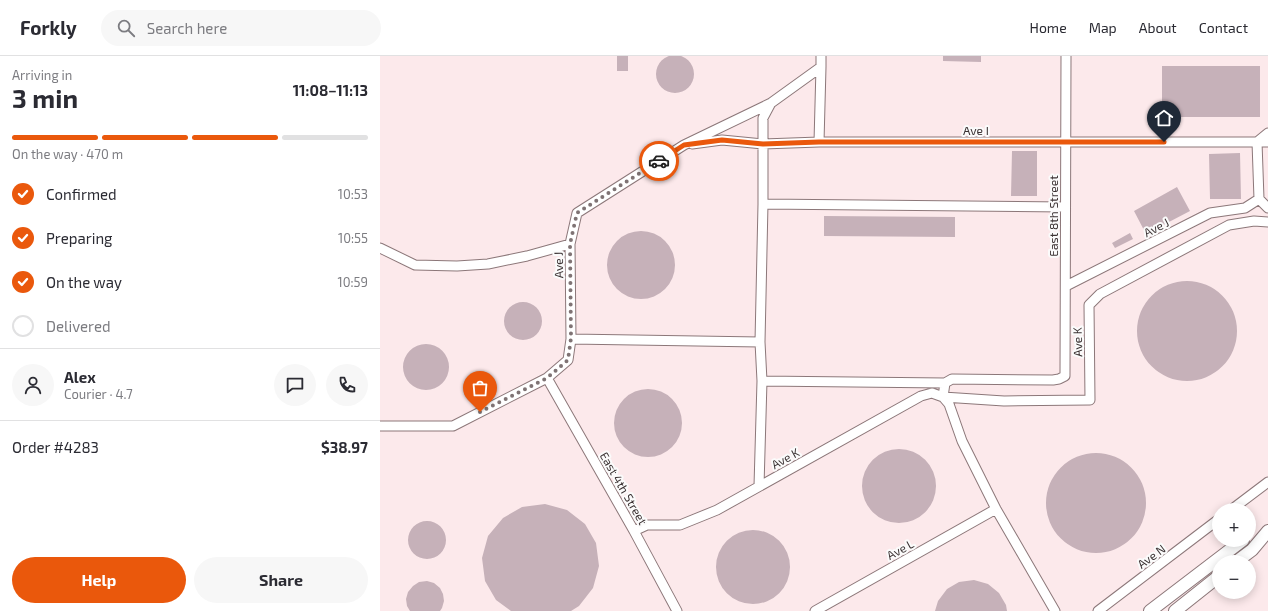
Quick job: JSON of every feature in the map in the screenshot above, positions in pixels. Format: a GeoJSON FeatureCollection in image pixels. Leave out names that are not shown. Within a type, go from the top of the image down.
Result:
{"type":"FeatureCollection","features":[{"type":"Feature","properties":{"kind":"main road"},"geometry":{"type":"LineString","coordinates":[[1256,535],[1268,531]]}},
{"type":"Feature","properties":{"kind":"main road"},"geometry":{"type":"LineString","coordinates":[[1245,555],[1252,550],[1268,531]]}},
{"type":"Feature","properties":{"kind":"main road"},"geometry":{"type":"LineString","coordinates":[[1150,611],[1234,547]]}},
{"type":"Feature","properties":{"kind":"main road"},"geometry":{"type":"LineString","coordinates":[[1175,611],[1212,582]]}},
{"type":"Feature","properties":{"kind":"street"},"geometry":{"type":"LineString","coordinates":[[819,142],[821,56]]}},
{"type":"Feature","properties":{"kind":"street","name":"East 8th Street"},"geometry":{"type":"LineString","coordinates":[[945,383],[952,379],[1053,380],[1065,376],[1066,56]]}},
{"type":"Feature","properties":{"kind":"street","name":"Ave J"},"geometry":{"type":"LineString","coordinates":[[380,426],[453,426],[547,378],[568,360],[571,338],[570,244],[577,213],[684,145],[771,103],[821,67]]}},
{"type":"Feature","properties":{"kind":"street"},"geometry":{"type":"LineString","coordinates":[[759,486],[762,381],[760,342],[763,118],[771,103]]}},
{"type":"Feature","properties":{"kind":"street"},"geometry":{"type":"LineString","coordinates":[[1268,133],[1257,142],[1259,199],[1268,208]]}},
{"type":"Feature","properties":{"kind":"street","name":"Ave I"},"geometry":{"type":"LineString","coordinates":[[684,145],[722,140],[763,144],[819,142],[1268,142]]}},
{"type":"Feature","properties":{"kind":"street","name":"Ave J"},"geometry":{"type":"LineString","coordinates":[[1066,286],[1210,213],[1245,208],[1259,199]]}},
{"type":"Feature","properties":{"kind":"street"},"geometry":{"type":"LineString","coordinates":[[763,204],[1065,207]]}},
{"type":"Feature","properties":{"kind":"street","name":"Ave K"},"geometry":{"type":"LineString","coordinates":[[634,530],[647,525],[680,525],[716,510],[921,396],[932,393],[943,397],[1004,401],[1090,400],[1089,305],[1100,294],[1229,225],[1254,221],[1268,222]]}},
{"type":"Feature","properties":{"kind":"street"},"geometry":{"type":"LineString","coordinates":[[380,248],[415,265],[457,266],[488,264],[527,256],[570,244]]}},
{"type":"Feature","properties":{"kind":"street"},"geometry":{"type":"LineString","coordinates":[[571,338],[760,342]]}},
{"type":"Feature","properties":{"kind":"street","name":"East 4th Street"},"geometry":{"type":"LineString","coordinates":[[547,378],[634,530],[677,611]]}},
{"type":"Feature","properties":{"kind":"street"},"geometry":{"type":"LineString","coordinates":[[762,381],[945,383],[943,397],[948,404],[962,441],[996,509],[1055,611]]}},
{"type":"Feature","properties":{"kind":"street"},"geometry":{"type":"LineString","coordinates":[[1240,503],[1268,482]]}},
{"type":"Feature","properties":{"kind":"street","name":"Ave L"},"geometry":{"type":"LineString","coordinates":[[815,611],[996,509]]}},
{"type":"Feature","properties":{"kind":"street","name":"Ave N"},"geometry":{"type":"LineString","coordinates":[[1098,611],[1212,524]]}},
{"type":"Feature","properties":{"kind":"building"},"geometry":{"type":"Polygon","coordinates":[[[675,55],[685,58],[691,64],[694,74],[691,84],[685,90],[675,93],[665,90],[659,84],[656,74],[659,64],[665,58],[675,55]]]}},
{"type":"Feature","properties":{"kind":"building"},"geometry":{"type":"Polygon","coordinates":[[[617,56],[628,56],[628,71],[617,71],[617,56]]]}},
{"type":"Feature","properties":{"kind":"building"},"geometry":{"type":"Polygon","coordinates":[[[943,56],[981,56],[981,62],[943,61],[943,56]]]}},
{"type":"Feature","properties":{"kind":"building"},"geometry":{"type":"Polygon","coordinates":[[[1162,66],[1260,66],[1260,117],[1162,117],[1162,66]]]}},
{"type":"Feature","properties":{"kind":"building"},"geometry":{"type":"Polygon","coordinates":[[[1012,151],[1037,151],[1037,196],[1011,196],[1012,151]]]}},
{"type":"Feature","properties":{"kind":"building"},"geometry":{"type":"Polygon","coordinates":[[[1240,153],[1241,199],[1210,199],[1209,154],[1240,153]]]}},
{"type":"Feature","properties":{"kind":"building"},"geometry":{"type":"Polygon","coordinates":[[[1177,187],[1190,211],[1146,234],[1134,211],[1177,187]]]}},
{"type":"Feature","properties":{"kind":"building"},"geometry":{"type":"Polygon","coordinates":[[[824,216],[955,217],[955,237],[824,236],[824,216]]]}},
{"type":"Feature","properties":{"kind":"building"},"geometry":{"type":"Polygon","coordinates":[[[641,231],[654,234],[665,241],[672,252],[675,265],[672,278],[665,289],[654,296],[641,299],[628,296],[617,289],[610,278],[607,265],[610,252],[617,241],[628,234],[641,231]]]}},
{"type":"Feature","properties":{"kind":"building"},"geometry":{"type":"Polygon","coordinates":[[[1130,233],[1133,239],[1115,248],[1112,243],[1130,233]]]}},
{"type":"Feature","properties":{"kind":"building"},"geometry":{"type":"Polygon","coordinates":[[[1187,281],[1206,285],[1222,296],[1233,312],[1237,331],[1233,350],[1222,366],[1206,377],[1187,381],[1168,377],[1152,366],[1141,350],[1137,331],[1141,312],[1152,296],[1168,285],[1187,281]]]}},
{"type":"Feature","properties":{"kind":"building"},"geometry":{"type":"Polygon","coordinates":[[[523,302],[533,305],[539,311],[542,321],[539,331],[533,337],[523,340],[513,337],[507,331],[504,321],[507,311],[513,305],[523,302]]]}},
{"type":"Feature","properties":{"kind":"building"},"geometry":{"type":"Polygon","coordinates":[[[426,344],[439,348],[445,354],[449,367],[445,380],[439,386],[426,390],[413,386],[407,380],[403,367],[407,354],[413,348],[426,344]]]}},
{"type":"Feature","properties":{"kind":"building"},"geometry":{"type":"Polygon","coordinates":[[[648,389],[661,392],[672,399],[679,410],[682,423],[679,436],[672,447],[661,454],[648,457],[635,454],[624,447],[617,436],[614,423],[617,410],[624,399],[635,392],[648,389]]]}},
{"type":"Feature","properties":{"kind":"building"},"geometry":{"type":"Polygon","coordinates":[[[899,449],[913,452],[925,460],[933,472],[936,486],[933,500],[925,512],[913,520],[899,523],[885,520],[873,512],[865,500],[862,486],[865,472],[873,460],[885,452],[899,449]]]}},
{"type":"Feature","properties":{"kind":"building"},"geometry":{"type":"Polygon","coordinates":[[[1096,453],[1115,457],[1131,468],[1142,484],[1146,503],[1142,522],[1131,538],[1115,549],[1096,553],[1077,549],[1061,538],[1050,522],[1046,503],[1050,484],[1061,468],[1077,457],[1096,453]]]}},
{"type":"Feature","properties":{"kind":"building"},"geometry":{"type":"Polygon","coordinates":[[[545,504],[567,510],[585,524],[596,543],[599,566],[593,588],[579,606],[571,611],[511,611],[496,600],[485,581],[482,558],[488,536],[503,518],[522,507],[545,504]]]}},
{"type":"Feature","properties":{"kind":"building"},"geometry":{"type":"Polygon","coordinates":[[[427,521],[437,524],[443,530],[446,540],[443,550],[437,556],[427,559],[417,556],[411,550],[408,540],[411,530],[417,524],[427,521]]]}},
{"type":"Feature","properties":{"kind":"building"},"geometry":{"type":"Polygon","coordinates":[[[753,530],[767,533],[779,541],[787,553],[790,567],[787,581],[779,593],[767,601],[753,604],[739,601],[727,593],[719,581],[716,567],[719,553],[727,541],[739,533],[753,530]]]}},
{"type":"Feature","properties":{"kind":"building"},"geometry":{"type":"Polygon","coordinates":[[[974,580],[988,584],[999,593],[1006,605],[1007,611],[935,611],[938,601],[947,589],[959,582],[974,580]]]}},
{"type":"Feature","properties":{"kind":"building"},"geometry":{"type":"Polygon","coordinates":[[[427,581],[434,583],[440,588],[444,601],[442,608],[440,611],[410,611],[407,606],[406,599],[408,592],[419,582],[427,581]]]}},
{"type":"Feature","properties":{"kind":"way so far"},"geometry":{"type":"LineString","coordinates":[[480,412],[547,378],[568,360],[571,338],[570,244],[577,213],[659,161]]}},
{"type":"Feature","properties":{"kind":"route"},"geometry":{"type":"LineString","coordinates":[[659,161],[684,145],[722,140],[763,144],[819,142],[1164,142]]}}]}
